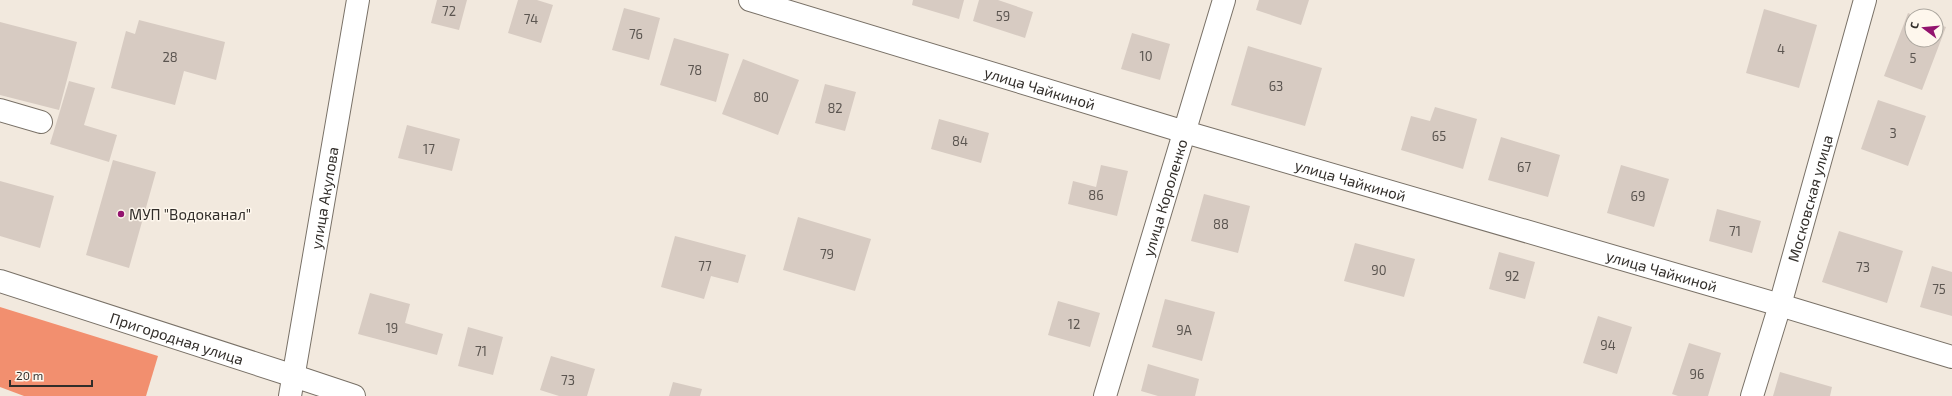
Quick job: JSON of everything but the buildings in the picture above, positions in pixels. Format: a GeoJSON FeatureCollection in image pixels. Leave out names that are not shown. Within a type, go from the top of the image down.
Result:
{"type":"FeatureCollection","features":[{"type":"Feature","properties":{"kind":"street","name":"улица Акулова"},"geometry":{"type":"LineString","coordinates":[[292,386],[358,0]]}},
{"type":"Feature","properties":{"kind":"street","name":"улица Чайкиной"},"geometry":{"type":"LineString","coordinates":[[750,0],[1185,132],[1952,357]]}},
{"type":"Feature","properties":{"kind":"street","name":"улица Короленко"},"geometry":{"type":"LineString","coordinates":[[1105,396],[1224,0]]}},
{"type":"Feature","properties":{"kind":"street","name":"Московская улица"},"geometry":{"type":"LineString","coordinates":[[1752,396],[1780,306],[1865,0]]}},
{"type":"Feature","properties":{"kind":"street"},"geometry":{"type":"LineString","coordinates":[[0,110],[40,122]]}},
{"type":"Feature","properties":{"kind":"street","name":"Пригородная улица"},"geometry":{"type":"LineString","coordinates":[[0,281],[292,386],[354,396]]}},
{"type":"Feature","properties":{"kind":"shaded area"},"geometry":{"type":"Polygon","coordinates":[[[0,307],[158,356],[146,396],[24,396],[0,387],[0,307]]]}},
{"type":"Feature","properties":{"kind":"place","name":"МУП \"Водоканал\""},"geometry":{"type":"Point","coordinates":[121,214]}}]}
